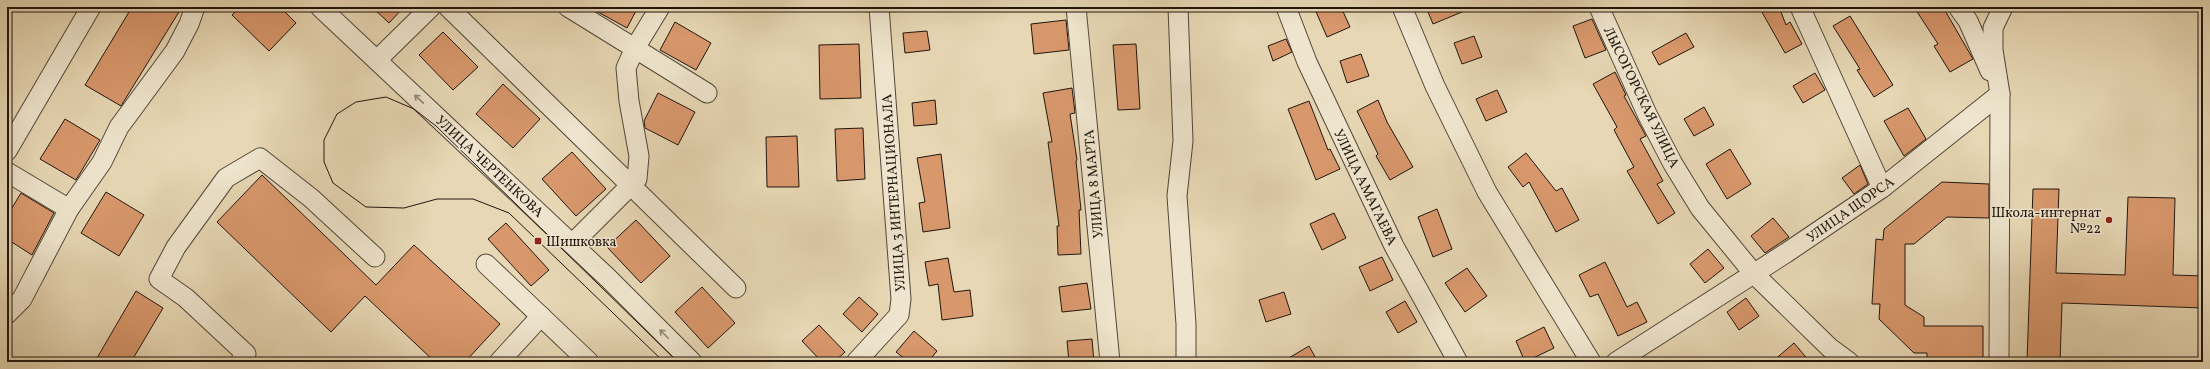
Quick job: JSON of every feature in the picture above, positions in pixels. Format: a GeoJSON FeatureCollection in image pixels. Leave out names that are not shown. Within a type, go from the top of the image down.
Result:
{"type":"FeatureCollection","features":[{"type":"Feature","properties":{"kind":"street"},"geometry":{"type":"LineString","coordinates":[[7,151],[14,123],[91,7]]}},
{"type":"Feature","properties":{"kind":"street"},"geometry":{"type":"LineString","coordinates":[[7,314],[22,299],[69,209],[102,162],[118,128],[175,50],[189,24],[195,7]]}},
{"type":"Feature","properties":{"kind":"street","name":"УЛИЦА ЧЕРТЕНКОВА"},"geometry":{"type":"LineString","coordinates":[[320,7],[572,244],[692,362]]}},
{"type":"Feature","properties":{"kind":"street"},"geometry":{"type":"LineString","coordinates":[[377,60],[431,7]]}},
{"type":"Feature","properties":{"kind":"street"},"geometry":{"type":"LineString","coordinates":[[448,7],[736,288]]}},
{"type":"Feature","properties":{"kind":"street"},"geometry":{"type":"LineString","coordinates":[[568,7],[707,93]]}},
{"type":"Feature","properties":{"kind":"street"},"geometry":{"type":"LineString","coordinates":[[572,244],[637,179],[639,156],[629,101],[626,68],[635,48],[660,7]]}},
{"type":"Feature","properties":{"kind":"street","name":"УЛИЦА 3 ИНТЕРНАЦИОНАЛА"},"geometry":{"type":"LineString","coordinates":[[856,362],[899,315],[901,298],[879,7]]}},
{"type":"Feature","properties":{"kind":"street","name":"УЛИЦА 8 МАРТА"},"geometry":{"type":"LineString","coordinates":[[1076,7],[1110,362]]}},
{"type":"Feature","properties":{"kind":"street"},"geometry":{"type":"LineString","coordinates":[[1178,7],[1183,141],[1177,196],[1186,324],[1186,362]]}},
{"type":"Feature","properties":{"kind":"street","name":"УЛИЦА АМАГАЕВА"},"geometry":{"type":"LineString","coordinates":[[1286,7],[1307,62],[1388,232],[1458,362]]}},
{"type":"Feature","properties":{"kind":"street"},"geometry":{"type":"LineString","coordinates":[[1402,7],[1435,86],[1487,192],[1591,362]]}},
{"type":"Feature","properties":{"kind":"street","name":"ЛЫСОГОРСКАЯ УЛИЦА"},"geometry":{"type":"LineString","coordinates":[[1599,7],[1647,114],[1673,164],[1700,208],[1754,274],[1830,348],[1849,362]]}},
{"type":"Feature","properties":{"kind":"street"},"geometry":{"type":"LineString","coordinates":[[1800,7],[1882,188]]}},
{"type":"Feature","properties":{"kind":"street"},"geometry":{"type":"LineString","coordinates":[[1958,7],[1968,21],[2000,94]]}},
{"type":"Feature","properties":{"kind":"street"},"geometry":{"type":"LineString","coordinates":[[1999,362],[2000,94],[1993,50],[1993,28],[2003,7]]}},
{"type":"Feature","properties":{"kind":"street","name":"УЛИЦА ЩОРСА"},"geometry":{"type":"LineString","coordinates":[[1616,362],[1754,274],[1882,188],[2000,94]]}},
{"type":"Feature","properties":{"kind":"street"},"geometry":{"type":"LineString","coordinates":[[247,359],[186,298],[159,279],[176,247],[226,178],[260,158],[311,198],[375,257]]}},
{"type":"Feature","properties":{"kind":"street"},"geometry":{"type":"LineString","coordinates":[[7,172],[69,209]]}},
{"type":"Feature","properties":{"kind":"street"},"geometry":{"type":"LineString","coordinates":[[486,264],[589,362]]}},
{"type":"Feature","properties":{"kind":"street"},"geometry":{"type":"LineString","coordinates":[[499,362],[541,316]]}},
{"type":"Feature","properties":{"kind":"building"},"geometry":{"type":"Polygon","coordinates":[[[132,7],[182,7],[121,106],[85,85],[132,7]]]}},
{"type":"Feature","properties":{"kind":"building"},"geometry":{"type":"Polygon","coordinates":[[[240,7],[280,7],[296,23],[269,51],[232,15],[240,7]]]}},
{"type":"Feature","properties":{"kind":"building"},"geometry":{"type":"Polygon","coordinates":[[[372,7],[404,7],[389,23],[372,7]]]}},
{"type":"Feature","properties":{"kind":"building"},"geometry":{"type":"Polygon","coordinates":[[[589,7],[638,7],[627,28],[589,7]]]}},
{"type":"Feature","properties":{"kind":"building"},"geometry":{"type":"Polygon","coordinates":[[[1314,7],[1341,7],[1350,27],[1327,37],[1314,7]]]}},
{"type":"Feature","properties":{"kind":"building"},"geometry":{"type":"Polygon","coordinates":[[[1426,7],[1474,7],[1433,24],[1426,7]]]}},
{"type":"Feature","properties":{"kind":"building"},"geometry":{"type":"Polygon","coordinates":[[[1759,7],[1779,7],[1786,25],[1790,22],[1802,44],[1785,53],[1759,7]]]}},
{"type":"Feature","properties":{"kind":"building"},"geometry":{"type":"Polygon","coordinates":[[[1914,7],[1943,7],[1973,59],[1950,72],[1934,46],[1938,44],[1914,7]]]}},
{"type":"Feature","properties":{"kind":"building"},"geometry":{"type":"Polygon","coordinates":[[[1850,16],[1893,85],[1874,97],[1857,70],[1860,69],[1833,26],[1850,16]]]}},
{"type":"Feature","properties":{"kind":"building"},"geometry":{"type":"Polygon","coordinates":[[[1592,19],[1606,50],[1585,58],[1573,26],[1592,19]]]}},
{"type":"Feature","properties":{"kind":"building"},"geometry":{"type":"Polygon","coordinates":[[[1066,20],[1069,50],[1034,54],[1031,24],[1066,20]]]}},
{"type":"Feature","properties":{"kind":"building"},"geometry":{"type":"Polygon","coordinates":[[[675,22],[711,43],[696,70],[660,50],[675,22]]]}},
{"type":"Feature","properties":{"kind":"building"},"geometry":{"type":"Polygon","coordinates":[[[927,31],[930,50],[905,53],[903,33],[927,31]]]}},
{"type":"Feature","properties":{"kind":"building"},"geometry":{"type":"Polygon","coordinates":[[[443,32],[478,67],[453,90],[419,55],[443,32]]]}},
{"type":"Feature","properties":{"kind":"building"},"geometry":{"type":"Polygon","coordinates":[[[1686,33],[1694,47],[1659,65],[1652,52],[1686,33]]]}},
{"type":"Feature","properties":{"kind":"building"},"geometry":{"type":"Polygon","coordinates":[[[1474,36],[1482,57],[1462,64],[1454,43],[1474,36]]]}},
{"type":"Feature","properties":{"kind":"building"},"geometry":{"type":"Polygon","coordinates":[[[1286,39],[1292,52],[1273,61],[1268,46],[1286,39]]]}},
{"type":"Feature","properties":{"kind":"building"},"geometry":{"type":"Polygon","coordinates":[[[859,44],[861,98],[820,99],[819,45],[859,44]]]}},
{"type":"Feature","properties":{"kind":"building"},"geometry":{"type":"Polygon","coordinates":[[[1136,44],[1140,109],[1118,110],[1113,45],[1136,44]]]}},
{"type":"Feature","properties":{"kind":"building"},"geometry":{"type":"Polygon","coordinates":[[[1361,54],[1369,76],[1347,83],[1340,61],[1361,54]]]}},
{"type":"Feature","properties":{"kind":"building"},"geometry":{"type":"Polygon","coordinates":[[[1615,72],[1626,95],[1624,96],[1646,136],[1640,139],[1663,181],[1657,184],[1675,213],[1658,224],[1627,171],[1634,167],[1614,130],[1617,127],[1593,84],[1615,72]]]}},
{"type":"Feature","properties":{"kind":"building"},"geometry":{"type":"Polygon","coordinates":[[[1815,73],[1825,90],[1803,103],[1793,86],[1815,73]]]}},
{"type":"Feature","properties":{"kind":"building"},"geometry":{"type":"Polygon","coordinates":[[[503,84],[540,119],[513,148],[476,114],[503,84]]]}},
{"type":"Feature","properties":{"kind":"building"},"geometry":{"type":"Polygon","coordinates":[[[1072,88],[1075,113],[1070,114],[1077,160],[1081,210],[1079,210],[1081,254],[1058,255],[1057,226],[1059,226],[1048,142],[1052,142],[1043,93],[1072,88]]]}},
{"type":"Feature","properties":{"kind":"building"},"geometry":{"type":"Polygon","coordinates":[[[1497,90],[1507,112],[1486,121],[1476,99],[1497,90]]]}},
{"type":"Feature","properties":{"kind":"building"},"geometry":{"type":"Polygon","coordinates":[[[658,93],[695,112],[678,145],[645,128],[644,121],[658,93]]]}},
{"type":"Feature","properties":{"kind":"building"},"geometry":{"type":"Polygon","coordinates":[[[935,100],[937,124],[914,126],[912,103],[935,100]]]}},
{"type":"Feature","properties":{"kind":"building"},"geometry":{"type":"Polygon","coordinates":[[[1378,100],[1387,122],[1413,167],[1390,180],[1376,156],[1378,154],[1357,111],[1378,100]]]}},
{"type":"Feature","properties":{"kind":"building"},"geometry":{"type":"Polygon","coordinates":[[[1309,101],[1328,150],[1330,149],[1340,169],[1316,180],[1288,109],[1309,101]]]}},
{"type":"Feature","properties":{"kind":"building"},"geometry":{"type":"Polygon","coordinates":[[[1704,107],[1714,125],[1694,136],[1684,119],[1704,107]]]}},
{"type":"Feature","properties":{"kind":"building"},"geometry":{"type":"Polygon","coordinates":[[[1908,108],[1926,139],[1904,156],[1884,121],[1908,108]]]}},
{"type":"Feature","properties":{"kind":"building"},"geometry":{"type":"Polygon","coordinates":[[[65,119],[100,140],[76,180],[40,159],[65,119]]]}},
{"type":"Feature","properties":{"kind":"building"},"geometry":{"type":"Polygon","coordinates":[[[863,128],[865,179],[837,181],[835,129],[863,128]]]}},
{"type":"Feature","properties":{"kind":"building"},"geometry":{"type":"Polygon","coordinates":[[[797,136],[799,187],[767,187],[766,137],[797,136]]]}},
{"type":"Feature","properties":{"kind":"building"},"geometry":{"type":"Polygon","coordinates":[[[1730,149],[1751,184],[1727,199],[1706,164],[1730,149]]]}},
{"type":"Feature","properties":{"kind":"building"},"geometry":{"type":"Polygon","coordinates":[[[572,152],[606,189],[576,216],[542,179],[572,152]]]}},
{"type":"Feature","properties":{"kind":"building"},"geometry":{"type":"Polygon","coordinates":[[[1526,153],[1556,191],[1562,188],[1579,220],[1556,232],[1529,182],[1523,187],[1508,167],[1526,153]]]}},
{"type":"Feature","properties":{"kind":"building"},"geometry":{"type":"Polygon","coordinates":[[[941,154],[950,228],[923,232],[919,203],[925,202],[917,158],[941,154]]]}},
{"type":"Feature","properties":{"kind":"building"},"geometry":{"type":"Polygon","coordinates":[[[1860,165],[1868,184],[1854,194],[1842,178],[1860,165]]]}},
{"type":"Feature","properties":{"kind":"building"},"geometry":{"type":"Polygon","coordinates":[[[262,175],[376,285],[414,245],[500,324],[465,362],[435,362],[365,296],[331,332],[217,222],[262,175]]]}},
{"type":"Feature","properties":{"kind":"building"},"geometry":{"type":"Polygon","coordinates":[[[1942,182],[1989,184],[1989,218],[1947,217],[1914,244],[1905,244],[1905,305],[1924,317],[1924,326],[1983,326],[1983,358],[1927,358],[1927,353],[1914,353],[1879,319],[1880,304],[1872,304],[1876,239],[1883,240],[1884,229],[1942,182]]]}},
{"type":"Feature","properties":{"kind":"building"},"geometry":{"type":"Polygon","coordinates":[[[2033,189],[2059,189],[2056,273],[2125,275],[2128,197],[2175,198],[2173,275],[2203,276],[2203,308],[2062,303],[2060,362],[2027,362],[2033,189]]]}},
{"type":"Feature","properties":{"kind":"building"},"geometry":{"type":"Polygon","coordinates":[[[106,192],[144,215],[119,256],[81,233],[106,192]]]}},
{"type":"Feature","properties":{"kind":"building"},"geometry":{"type":"Polygon","coordinates":[[[21,193],[54,213],[32,255],[7,239],[7,216],[21,193]]]}},
{"type":"Feature","properties":{"kind":"building"},"geometry":{"type":"Polygon","coordinates":[[[1437,209],[1452,249],[1433,257],[1418,217],[1437,209]]]}},
{"type":"Feature","properties":{"kind":"building"},"geometry":{"type":"Polygon","coordinates":[[[1334,213],[1346,238],[1322,250],[1310,224],[1334,213]]]}},
{"type":"Feature","properties":{"kind":"building"},"geometry":{"type":"Polygon","coordinates":[[[1773,218],[1789,237],[1765,253],[1751,236],[1773,218]]]}},
{"type":"Feature","properties":{"kind":"building"},"geometry":{"type":"Polygon","coordinates":[[[636,220],[670,256],[641,283],[607,247],[636,220]]]}},
{"type":"Feature","properties":{"kind":"building"},"geometry":{"type":"Polygon","coordinates":[[[506,223],[549,270],[531,286],[488,239],[506,223]]]}},
{"type":"Feature","properties":{"kind":"building"},"geometry":{"type":"Polygon","coordinates":[[[1708,249],[1724,268],[1705,283],[1690,264],[1708,249]]]}},
{"type":"Feature","properties":{"kind":"building"},"geometry":{"type":"Polygon","coordinates":[[[1382,257],[1393,280],[1370,291],[1359,267],[1382,257]]]}},
{"type":"Feature","properties":{"kind":"building"},"geometry":{"type":"Polygon","coordinates":[[[948,258],[954,292],[970,290],[973,316],[942,320],[938,284],[929,286],[925,262],[948,258]]]}},
{"type":"Feature","properties":{"kind":"building"},"geometry":{"type":"Polygon","coordinates":[[[1605,262],[1627,307],[1637,302],[1647,322],[1618,336],[1598,294],[1590,297],[1579,275],[1605,262]]]}},
{"type":"Feature","properties":{"kind":"building"},"geometry":{"type":"Polygon","coordinates":[[[1467,268],[1487,296],[1465,312],[1445,283],[1467,268]]]}},
{"type":"Feature","properties":{"kind":"building"},"geometry":{"type":"Polygon","coordinates":[[[1087,283],[1091,309],[1062,312],[1059,287],[1087,283]]]}},
{"type":"Feature","properties":{"kind":"building"},"geometry":{"type":"Polygon","coordinates":[[[702,287],[735,323],[708,348],[675,312],[702,287]]]}},
{"type":"Feature","properties":{"kind":"building"},"geometry":{"type":"Polygon","coordinates":[[[136,291],[163,308],[131,362],[104,362],[97,358],[136,291]]]}},
{"type":"Feature","properties":{"kind":"building"},"geometry":{"type":"Polygon","coordinates":[[[1284,292],[1291,314],[1266,322],[1259,300],[1284,292]]]}},
{"type":"Feature","properties":{"kind":"building"},"geometry":{"type":"Polygon","coordinates":[[[859,297],[878,314],[862,332],[843,314],[859,297]]]}},
{"type":"Feature","properties":{"kind":"building"},"geometry":{"type":"Polygon","coordinates":[[[1746,298],[1759,316],[1739,330],[1727,312],[1746,298]]]}},
{"type":"Feature","properties":{"kind":"building"},"geometry":{"type":"Polygon","coordinates":[[[1405,301],[1417,322],[1398,333],[1386,312],[1405,301]]]}},
{"type":"Feature","properties":{"kind":"building"},"geometry":{"type":"Polygon","coordinates":[[[819,325],[845,352],[834,362],[822,362],[802,341],[819,325]]]}},
{"type":"Feature","properties":{"kind":"building"},"geometry":{"type":"Polygon","coordinates":[[[1544,327],[1554,348],[1525,362],[1516,341],[1544,327]]]}},
{"type":"Feature","properties":{"kind":"building"},"geometry":{"type":"Polygon","coordinates":[[[914,331],[937,351],[928,362],[909,362],[896,352],[914,331]]]}},
{"type":"Feature","properties":{"kind":"building"},"geometry":{"type":"Polygon","coordinates":[[[1092,339],[1094,362],[1069,362],[1067,341],[1092,339]]]}},
{"type":"Feature","properties":{"kind":"building"},"geometry":{"type":"Polygon","coordinates":[[[1794,343],[1810,362],[1772,362],[1794,343]]]}},
{"type":"Feature","properties":{"kind":"building"},"geometry":{"type":"Polygon","coordinates":[[[1309,346],[1318,362],[1282,362],[1309,346]]]}},
{"type":"Feature","properties":{"kind":"tram line"},"geometry":{"type":"LineString","coordinates":[[664,362],[509,213],[473,199],[437,199],[404,208],[366,207],[333,183],[324,162],[324,140],[337,114],[356,102],[386,97],[414,109],[436,126],[678,362]]}},
{"type":"Feature","properties":{"kind":"place","name":"Школа-интернат №22"},"geometry":{"type":"Point","coordinates":[2109,220]}},
{"type":"Feature","properties":{"kind":"place","name":"Шишковка"},"geometry":{"type":"Point","coordinates":[538,241]}}]}
